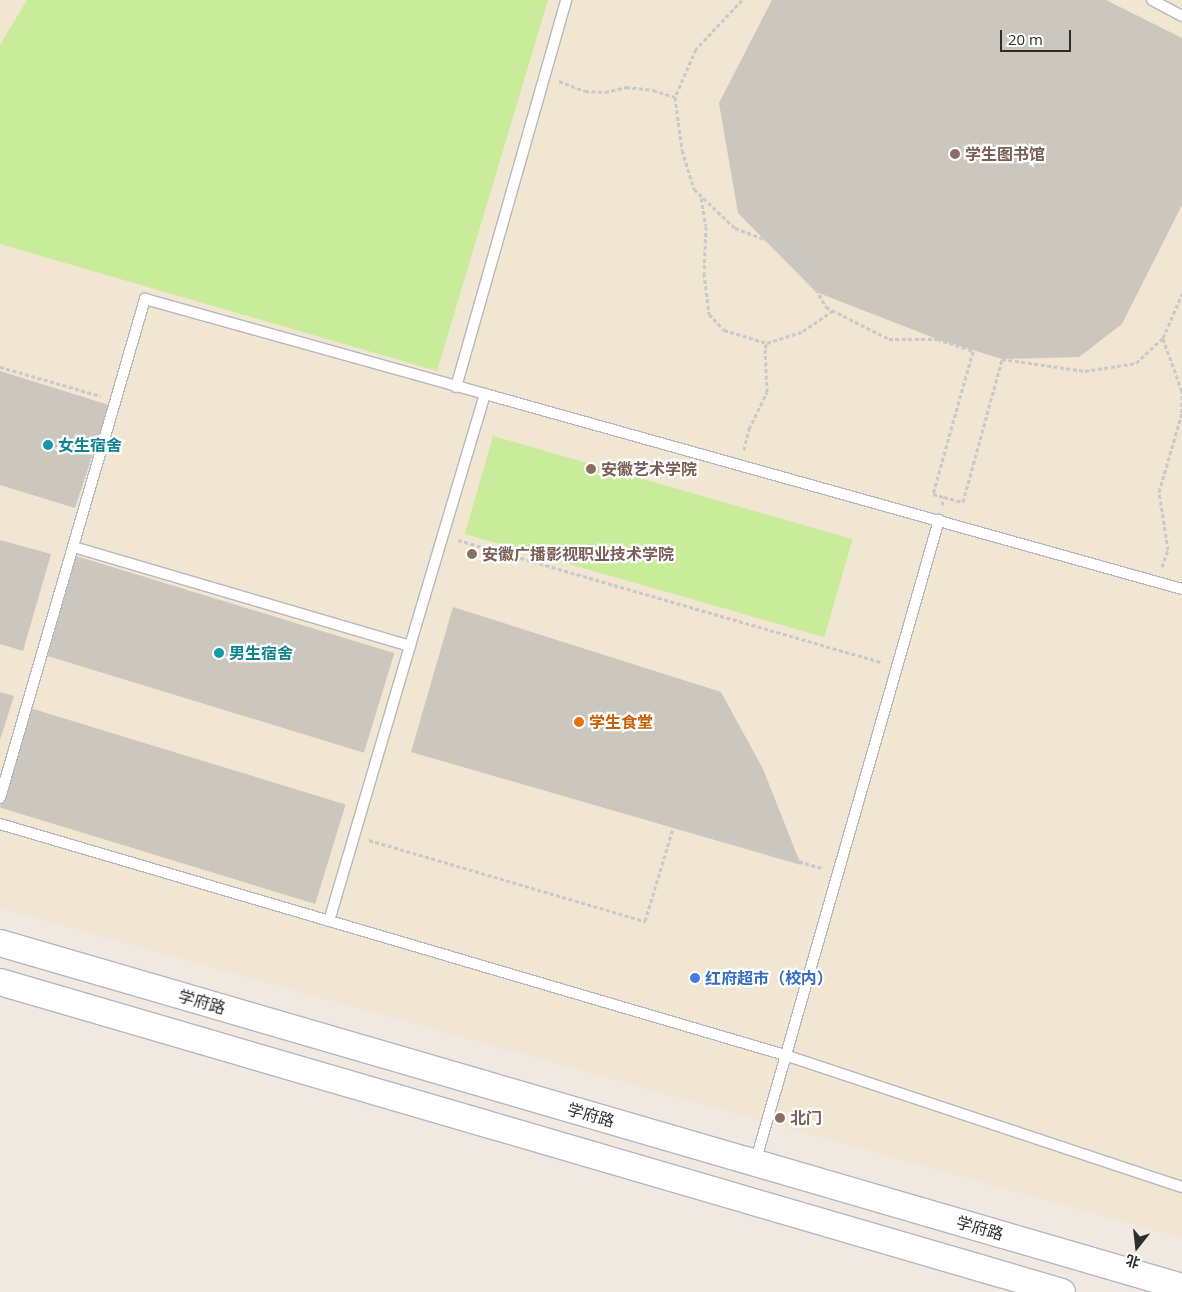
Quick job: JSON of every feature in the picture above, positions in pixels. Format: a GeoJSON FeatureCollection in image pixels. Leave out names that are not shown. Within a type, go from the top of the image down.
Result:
{"type":"FeatureCollection","features":[{"type":"Feature","properties":{"kind":"main road","name":"学府路"},"geometry":{"type":"LineString","coordinates":[[0,943],[1182,1287]]}},
{"type":"Feature","properties":{"kind":"main road"},"geometry":{"type":"LineString","coordinates":[[0,982],[1062,1292]]}},
{"type":"Feature","properties":{"kind":"lane"},"geometry":{"type":"LineString","coordinates":[[456,387],[566,0]]}},
{"type":"Feature","properties":{"kind":"lane"},"geometry":{"type":"LineString","coordinates":[[1152,0],[1182,16]]}},
{"type":"Feature","properties":{"kind":"lane"},"geometry":{"type":"LineString","coordinates":[[0,798],[145,299],[1182,589]]}},
{"type":"Feature","properties":{"kind":"lane"},"geometry":{"type":"LineString","coordinates":[[329,921],[485,394]]}},
{"type":"Feature","properties":{"kind":"lane"},"geometry":{"type":"LineString","coordinates":[[755,1163],[939,520]]}},
{"type":"Feature","properties":{"kind":"lane"},"geometry":{"type":"LineString","coordinates":[[74,547],[410,646]]}},
{"type":"Feature","properties":{"kind":"lane"},"geometry":{"type":"LineString","coordinates":[[0,824],[785,1056],[1182,1187]]}},
{"type":"Feature","properties":{"kind":"path"},"geometry":{"type":"LineString","coordinates":[[742,0],[696,49],[675,97],[682,150],[694,189],[735,228],[786,247],[803,266],[826,307],[889,339],[937,339],[973,351],[934,494],[963,502],[1002,359],[1085,371],[1136,363],[1163,338],[1182,294]]}},
{"type":"Feature","properties":{"kind":"path"},"geometry":{"type":"LineString","coordinates":[[544,76],[585,91],[605,92],[626,87],[653,90],[675,97]]}},
{"type":"Feature","properties":{"kind":"path"},"geometry":{"type":"LineString","coordinates":[[701,196],[706,226],[704,273],[709,314],[724,330],[767,344],[803,331],[834,310]]}},
{"type":"Feature","properties":{"kind":"path"},"geometry":{"type":"LineString","coordinates":[[1157,581],[1168,550],[1159,492],[1182,413],[1182,391],[1163,338]]}},
{"type":"Feature","properties":{"kind":"path"},"geometry":{"type":"LineString","coordinates":[[740,465],[749,429],[767,392],[765,348],[767,344]]}},
{"type":"Feature","properties":{"kind":"path"},"geometry":{"type":"LineString","coordinates":[[0,367],[116,401]]}},
{"type":"Feature","properties":{"kind":"path"},"geometry":{"type":"LineString","coordinates":[[939,520],[944,497]]}},
{"type":"Feature","properties":{"kind":"path"},"geometry":{"type":"LineString","coordinates":[[443,536],[896,667]]}},
{"type":"Feature","properties":{"kind":"path"},"geometry":{"type":"LineString","coordinates":[[354,836],[645,921],[674,825],[837,872]]}},
{"type":"Feature","properties":{"kind":"shaded area","name":"安徽艺术学院"},"geometry":{"type":"Polygon","coordinates":[[[0,0],[1182,0],[1182,1238],[0,908],[0,0]]]}},
{"type":"Feature","properties":{"kind":"green space"},"geometry":{"type":"Polygon","coordinates":[[[27,0],[548,0],[437,371],[0,244],[0,45],[27,0]]]}},
{"type":"Feature","properties":{"kind":"green space"},"geometry":{"type":"Polygon","coordinates":[[[493,436],[853,539],[824,637],[465,534],[493,436]]]}},
{"type":"Feature","properties":{"kind":"building","name":"学生图书馆"},"geometry":{"type":"Polygon","coordinates":[[[772,0],[1106,0],[1182,38],[1182,205],[1122,324],[1079,357],[1002,359],[937,339],[816,292],[738,213],[719,103],[772,0]]]}},
{"type":"Feature","properties":{"kind":"building","name":"女生宿舍"},"geometry":{"type":"Polygon","coordinates":[[[0,371],[109,405],[75,508],[0,485],[0,371]]]}},
{"type":"Feature","properties":{"kind":"building"},"geometry":{"type":"Polygon","coordinates":[[[0,540],[51,554],[23,651],[0,644],[0,540]]]}},
{"type":"Feature","properties":{"kind":"building","name":"男生宿舍"},"geometry":{"type":"Polygon","coordinates":[[[73,555],[394,653],[364,753],[43,654],[73,555]]]}},
{"type":"Feature","properties":{"kind":"building","name":"学生食堂"},"geometry":{"type":"Polygon","coordinates":[[[453,607],[721,692],[763,769],[801,865],[411,752],[453,607]]]}},
{"type":"Feature","properties":{"kind":"building"},"geometry":{"type":"Polygon","coordinates":[[[0,692],[14,696],[0,740],[0,692]]]}},
{"type":"Feature","properties":{"kind":"building"},"geometry":{"type":"Polygon","coordinates":[[[30,708],[346,804],[315,904],[0,808],[30,708]]]}},
{"type":"Feature","properties":{"kind":"place","name":"学生图书馆"},"geometry":{"type":"Point","coordinates":[955,154]}},
{"type":"Feature","properties":{"kind":"place","name":"女生宿舍"},"geometry":{"type":"Point","coordinates":[48,445]}},
{"type":"Feature","properties":{"kind":"place","name":"安徽艺术学院"},"geometry":{"type":"Point","coordinates":[591,469]}},
{"type":"Feature","properties":{"kind":"place","name":"安徽广播影视职业技术学院"},"geometry":{"type":"Point","coordinates":[472,554]}},
{"type":"Feature","properties":{"kind":"place","name":"男生宿舍"},"geometry":{"type":"Point","coordinates":[219,653]}},
{"type":"Feature","properties":{"kind":"place","name":"学生食堂"},"geometry":{"type":"Point","coordinates":[579,722]}},
{"type":"Feature","properties":{"kind":"place","name":"红府超市（校内）"},"geometry":{"type":"Point","coordinates":[695,978]}},
{"type":"Feature","properties":{"kind":"place","name":"北门"},"geometry":{"type":"Point","coordinates":[780,1118]}}]}
